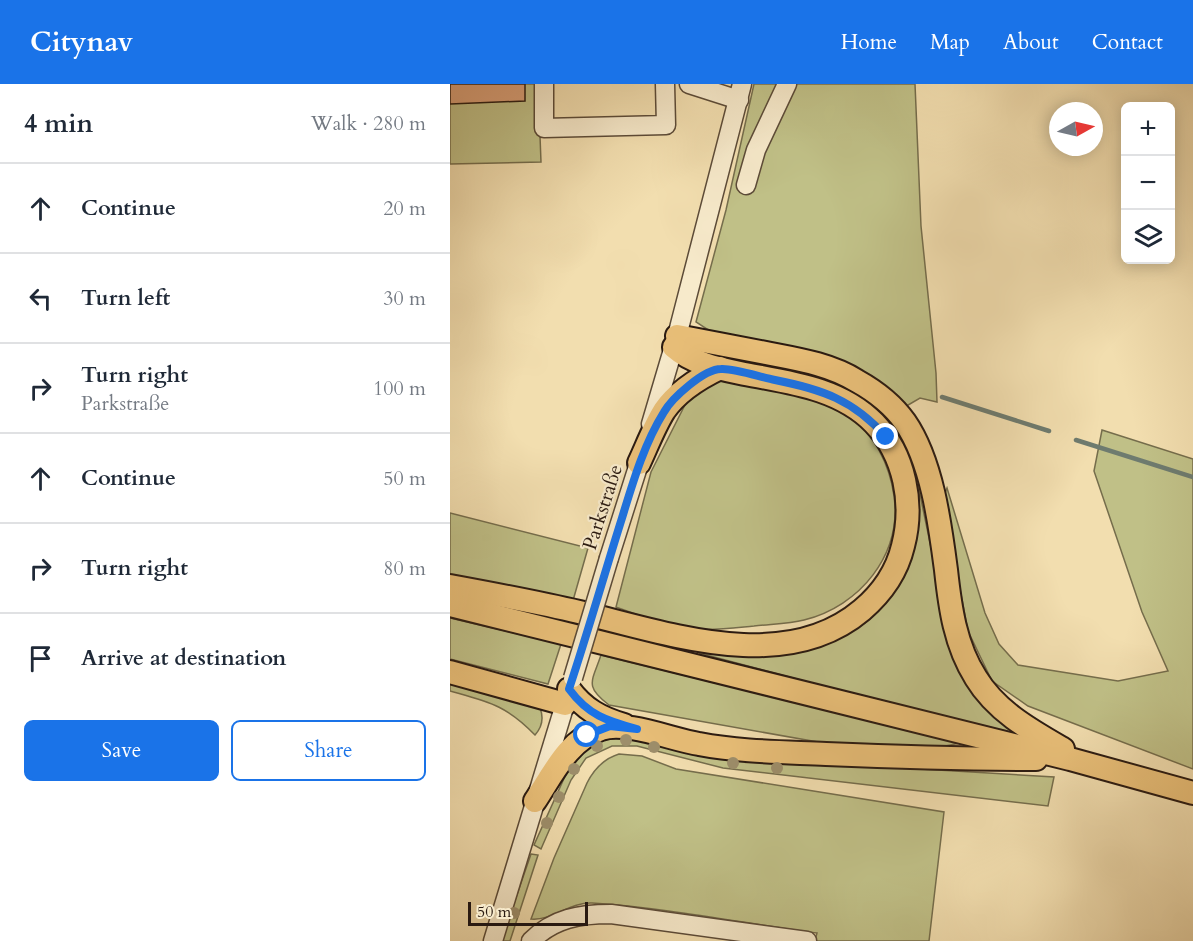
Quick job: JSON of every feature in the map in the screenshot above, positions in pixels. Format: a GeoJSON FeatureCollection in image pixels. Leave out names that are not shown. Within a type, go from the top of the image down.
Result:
{"type":"FeatureCollection","features":[{"type":"Feature","properties":{"kind":"main road"},"geometry":{"type":"LineString","coordinates":[[450,586],[566,609],[689,638],[747,645],[782,644],[809,639],[837,628],[873,601],[890,579],[900,557],[908,529],[904,478],[886,437],[872,421],[832,395],[807,386],[720,369],[686,358],[675,341]]}},
{"type":"Feature","properties":{"kind":"main road"},"geometry":{"type":"LineString","coordinates":[[675,341],[828,367],[856,380],[884,400],[905,423],[922,457],[932,488],[955,627],[966,661],[993,700],[1013,718],[1079,761]]}},
{"type":"Feature","properties":{"kind":"main road"},"geometry":{"type":"LineString","coordinates":[[639,463],[664,411],[700,378],[720,369]]}},
{"type":"Feature","properties":{"kind":"main road"},"geometry":{"type":"LineString","coordinates":[[450,605],[1079,761],[1193,793]]}},
{"type":"Feature","properties":{"kind":"main road"},"geometry":{"type":"LineString","coordinates":[[450,672],[569,690],[588,710],[605,719],[700,745],[780,752],[1079,761]]}},
{"type":"Feature","properties":{"kind":"main road"},"geometry":{"type":"LineString","coordinates":[[535,801],[569,749],[587,735],[610,726],[637,729]]}},
{"type":"Feature","properties":{"kind":"street"},"geometry":{"type":"LineString","coordinates":[[544,84],[544,128],[666,125],[665,84]]}},
{"type":"Feature","properties":{"kind":"street"},"geometry":{"type":"LineString","coordinates":[[689,84],[741,92]]}},
{"type":"Feature","properties":{"kind":"street"},"geometry":{"type":"LineString","coordinates":[[746,185],[756,150],[787,84]]}},
{"type":"Feature","properties":{"kind":"street","name":"Parkstraße"},"geometry":{"type":"LineString","coordinates":[[493,941],[675,341],[741,92]]}},
{"type":"Feature","properties":{"kind":"street"},"geometry":{"type":"LineString","coordinates":[[531,941],[540,932],[568,918],[585,914],[611,914],[807,941]]}},
{"type":"Feature","properties":{"kind":"green space"},"geometry":{"type":"Polygon","coordinates":[[[450,84],[538,84],[541,162],[450,164],[450,84]]]}},
{"type":"Feature","properties":{"kind":"green space"},"geometry":{"type":"Polygon","coordinates":[[[754,84],[915,84],[921,226],[937,402],[920,398],[903,408],[847,366],[794,347],[716,335],[696,322],[726,210],[754,84]]]}},
{"type":"Feature","properties":{"kind":"green space"},"geometry":{"type":"Polygon","coordinates":[[[726,378],[789,390],[834,407],[848,415],[866,431],[885,462],[894,496],[895,518],[884,557],[873,575],[859,590],[843,603],[824,613],[792,622],[702,630],[664,623],[616,607],[651,472],[689,397],[707,384],[726,378]]]}},
{"type":"Feature","properties":{"kind":"green space"},"geometry":{"type":"Polygon","coordinates":[[[1102,430],[1193,459],[1193,769],[1028,706],[992,681],[968,631],[941,503],[947,488],[985,613],[999,644],[1018,665],[1118,681],[1168,671],[1142,612],[1094,471],[1102,430]]]}},
{"type":"Feature","properties":{"kind":"green space"},"geometry":{"type":"Polygon","coordinates":[[[918,485],[951,644],[1024,739],[699,653],[736,654],[783,648],[835,638],[862,625],[874,615],[895,590],[910,561],[919,524],[918,485]]]}},
{"type":"Feature","properties":{"kind":"green space"},"geometry":{"type":"Polygon","coordinates":[[[450,513],[588,548],[572,604],[450,577],[450,513]]]}},
{"type":"Feature","properties":{"kind":"green space"},"geometry":{"type":"Polygon","coordinates":[[[450,618],[561,644],[548,684],[450,659],[450,618]]]}},
{"type":"Feature","properties":{"kind":"green space"},"geometry":{"type":"Polygon","coordinates":[[[601,655],[960,743],[926,750],[846,747],[609,705],[596,693],[592,683],[601,655]]]}},
{"type":"Feature","properties":{"kind":"green space"},"geometry":{"type":"Polygon","coordinates":[[[450,679],[540,708],[542,722],[539,729],[535,735],[506,711],[476,698],[450,691],[450,679]]]}},
{"type":"Feature","properties":{"kind":"green space"},"geometry":{"type":"Polygon","coordinates":[[[613,734],[785,761],[1054,777],[1048,806],[723,768],[637,746],[612,746],[586,758],[571,780],[541,849],[534,845],[571,763],[588,744],[613,734]]]}},
{"type":"Feature","properties":{"kind":"green space"},"geometry":{"type":"Polygon","coordinates":[[[619,754],[642,756],[676,769],[944,812],[929,941],[815,941],[817,933],[677,912],[592,903],[576,905],[546,917],[531,919],[554,858],[587,783],[600,765],[619,754]]]}},
{"type":"Feature","properties":{"kind":"green space"},"geometry":{"type":"Polygon","coordinates":[[[531,854],[538,855],[510,941],[501,941],[531,854]]]}},
{"type":"Feature","properties":{"kind":"building"},"geometry":{"type":"Polygon","coordinates":[[[450,84],[525,84],[525,101],[450,104],[450,84]]]}},
{"type":"Feature","properties":{"kind":"waterway"},"geometry":{"type":"LineString","coordinates":[[942,397],[1049,431]]}},
{"type":"Feature","properties":{"kind":"waterway"},"geometry":{"type":"LineString","coordinates":[[1076,440],[1193,477]]}},
{"type":"Feature","properties":{"kind":"route"},"geometry":{"type":"LineString","coordinates":[[587,735],[610,726],[637,729],[605,719],[588,710],[569,689],[639,463],[664,411],[678,396],[700,378],[720,369],[807,386],[832,395],[852,406],[872,421],[886,437]]}}]}
